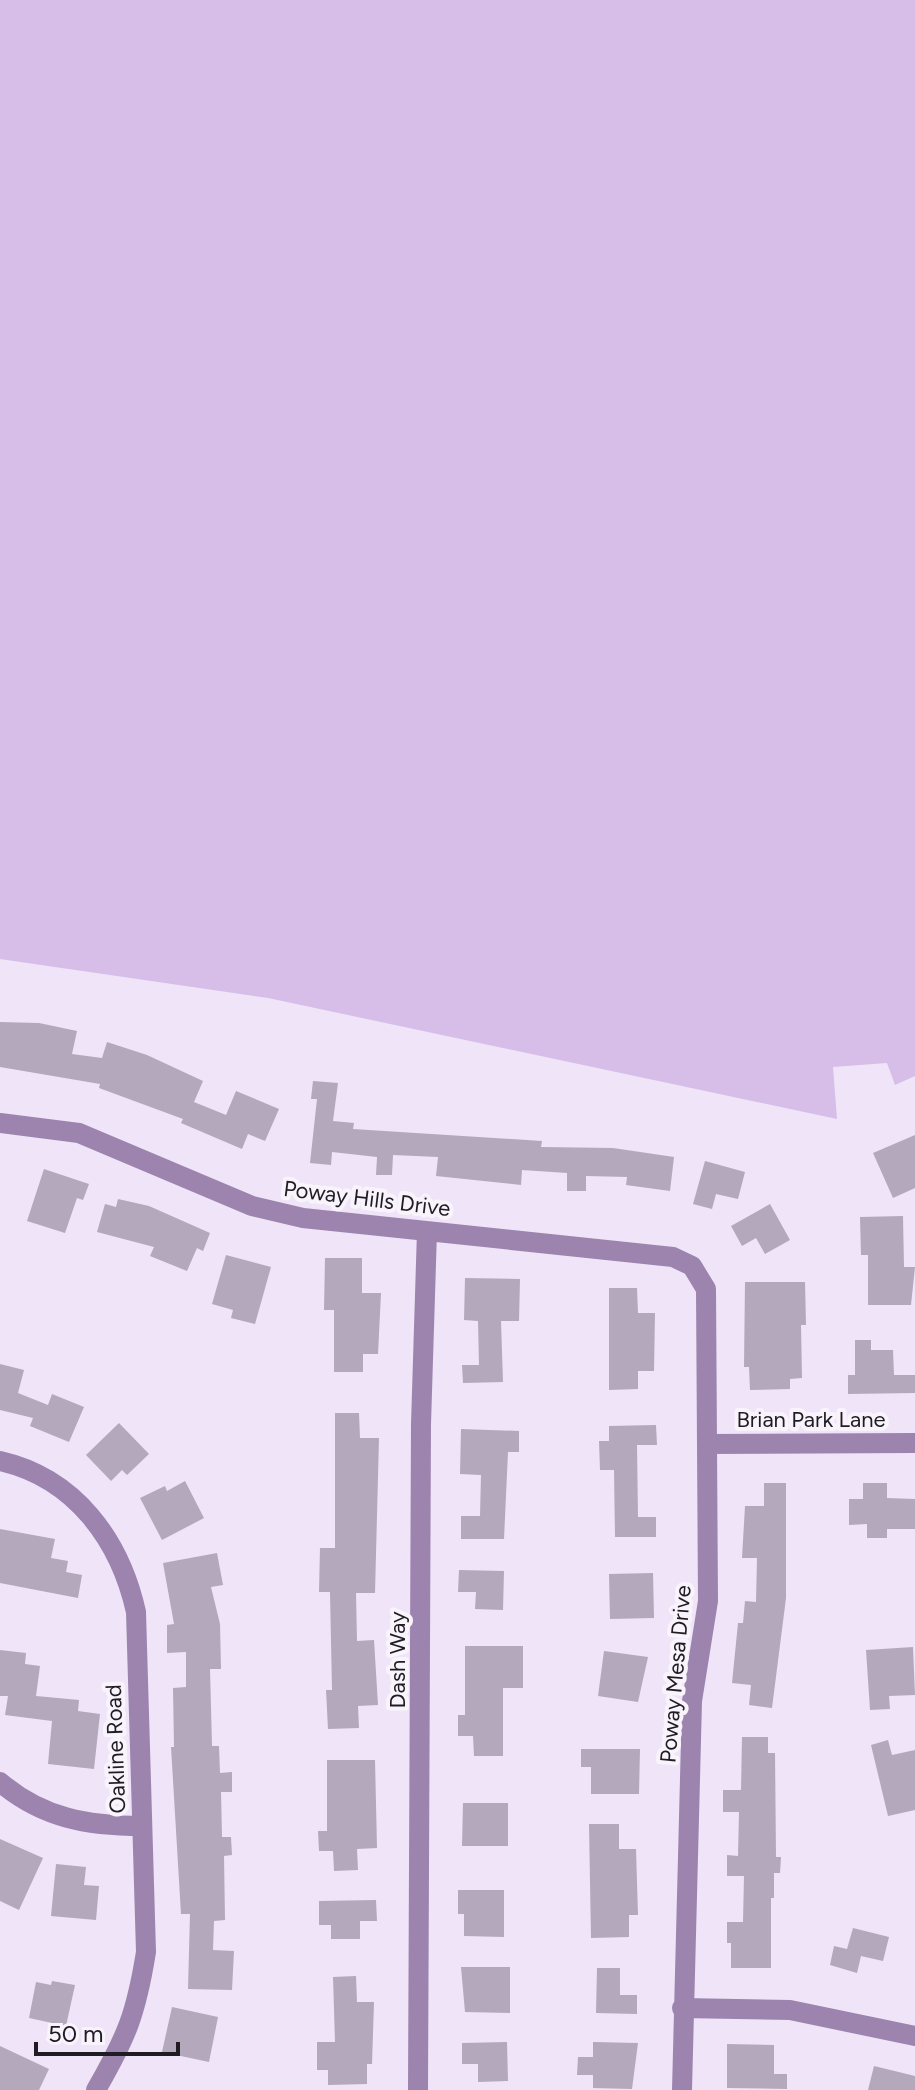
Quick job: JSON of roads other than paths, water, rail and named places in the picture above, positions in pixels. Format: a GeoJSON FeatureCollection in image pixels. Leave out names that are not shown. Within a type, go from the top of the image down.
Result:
{"type":"FeatureCollection","features":[{"type":"Feature","properties":{"kind":"street","name":"Poway Hills Drive"},"geometry":{"type":"LineString","coordinates":[[0,1123],[79,1133],[252,1206],[303,1218],[673,1257],[692,1266]]}},
{"type":"Feature","properties":{"kind":"street","name":"Dash Way"},"geometry":{"type":"LineString","coordinates":[[418,2090],[421,1424],[427,1231]]}},
{"type":"Feature","properties":{"kind":"street","name":"Poway Mesa Drive"},"geometry":{"type":"LineString","coordinates":[[682,2090],[692,1701],[708,1601],[706,1289],[692,1266]]}},
{"type":"Feature","properties":{"kind":"street","name":"Brian Park Lane"},"geometry":{"type":"LineString","coordinates":[[708,1444],[915,1443]]}},
{"type":"Feature","properties":{"kind":"street","name":"Oakline Road"},"geometry":{"type":"LineString","coordinates":[[0,1461],[20,1466],[52,1481],[97,1520],[127,1574],[136,1612],[146,1952],[138,2003],[127,2036],[96,2090]]}},
{"type":"Feature","properties":{"kind":"street"},"geometry":{"type":"LineString","coordinates":[[0,1782],[15,1795],[58,1817],[97,1826],[142,1826]]}},
{"type":"Feature","properties":{"kind":"street"},"geometry":{"type":"LineString","coordinates":[[682,2008],[790,2010],[915,2036]]}}]}
